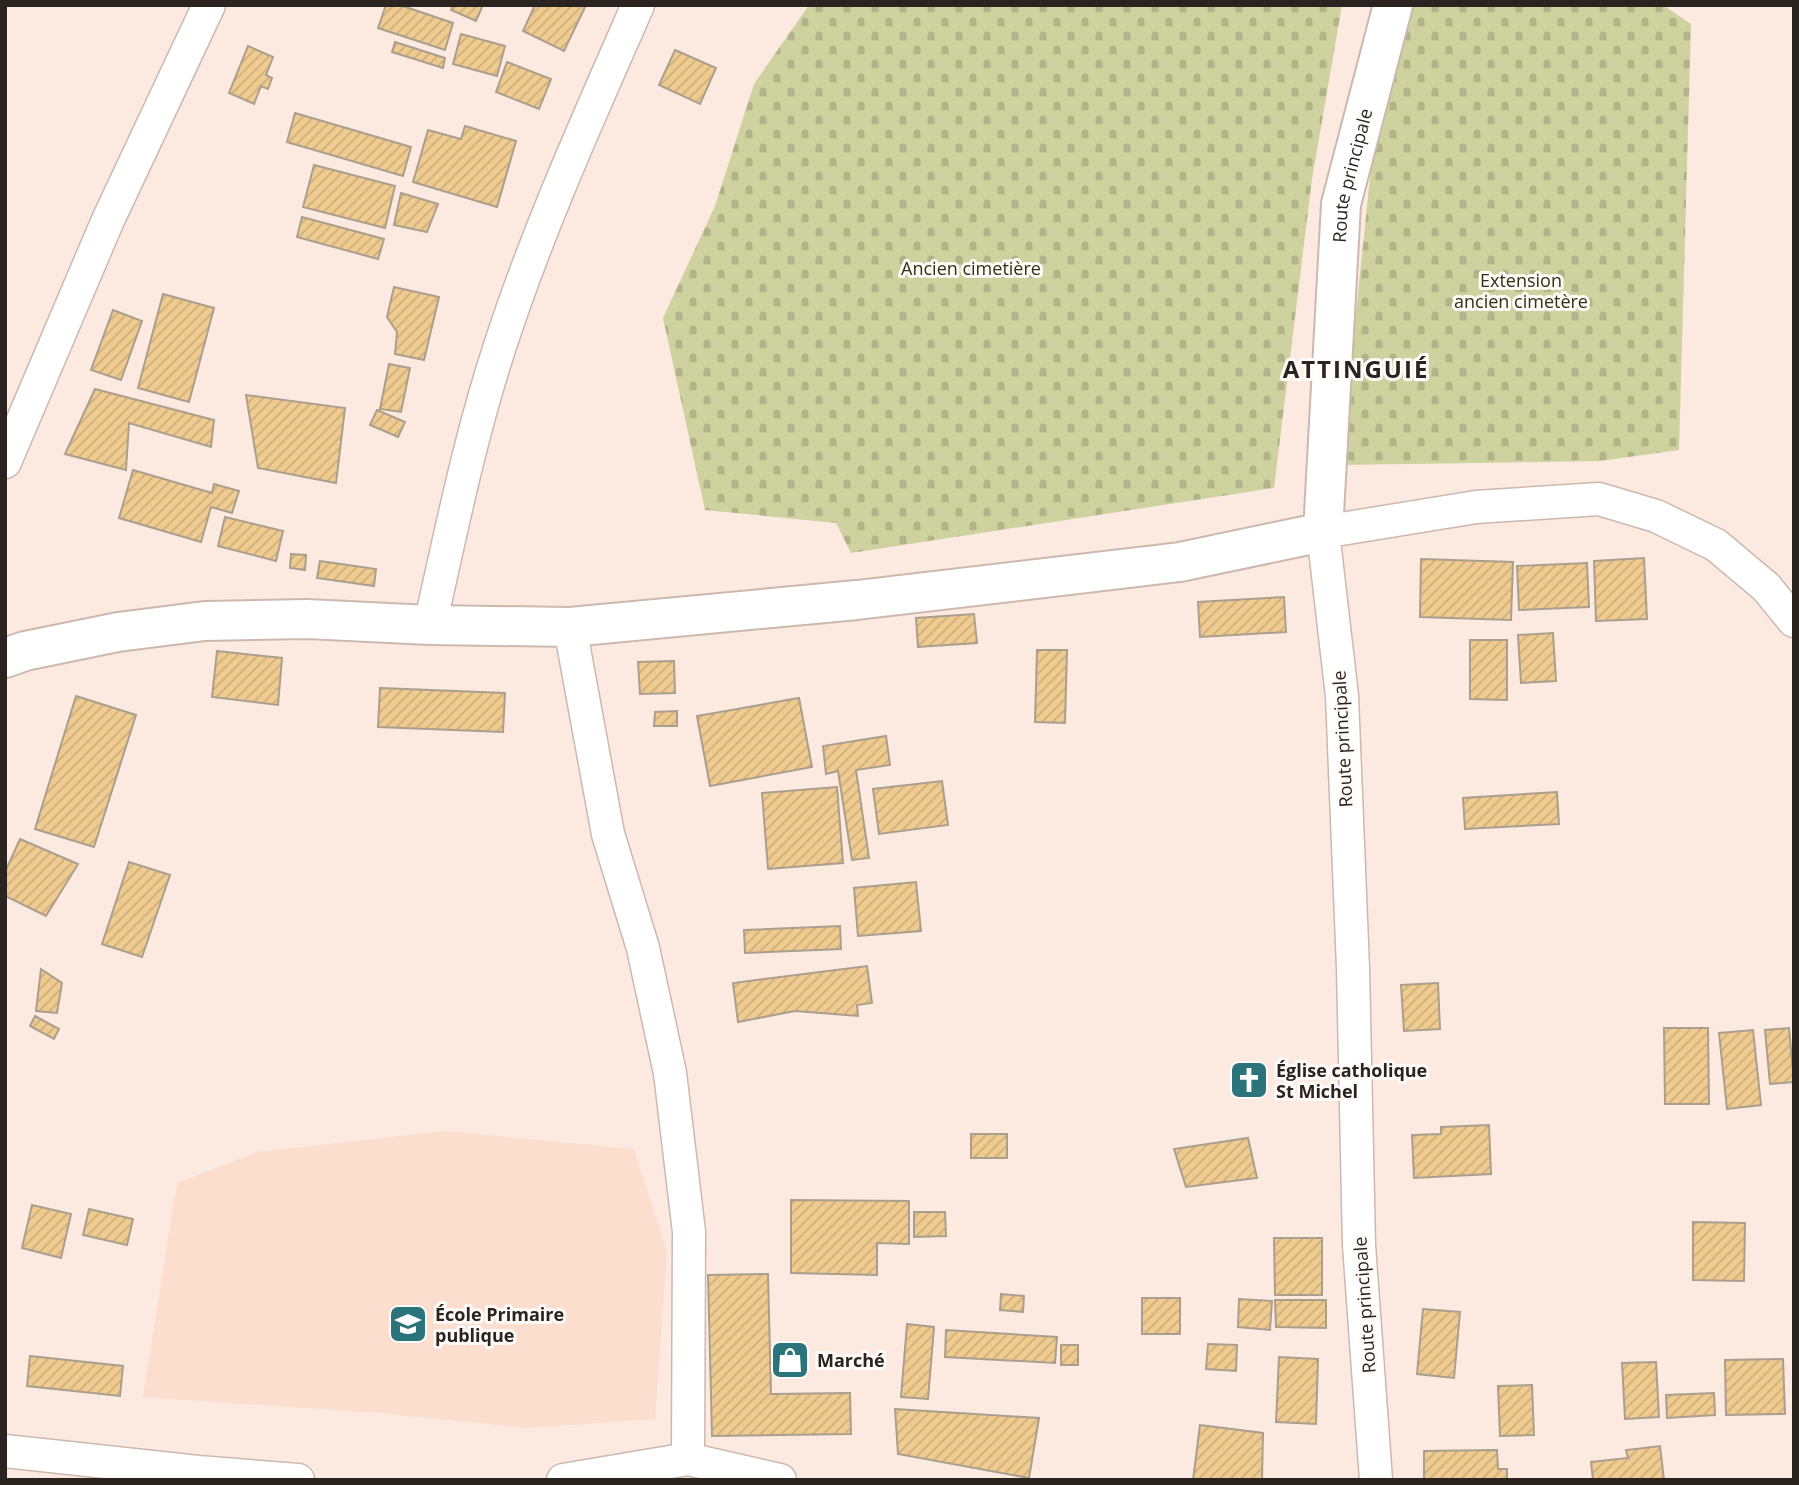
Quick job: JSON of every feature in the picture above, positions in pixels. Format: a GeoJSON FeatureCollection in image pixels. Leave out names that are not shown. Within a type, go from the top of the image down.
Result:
{"type":"FeatureCollection","features":[{"type":"Feature","properties":{"kind":"street"},"geometry":{"type":"LineString","coordinates":[[5,462],[108,220],[209,5]]}},
{"type":"Feature","properties":{"kind":"street"},"geometry":{"type":"LineString","coordinates":[[430,625],[465,473],[499,347],[536,246],[638,5]]}},
{"type":"Feature","properties":{"kind":"street","name":"Route principale"},"geometry":{"type":"LineString","coordinates":[[1376,1480],[1359,1245],[1353,968],[1342,696],[1323,532],[1341,204],[1393,5]]}},
{"type":"Feature","properties":{"kind":"street"},"geometry":{"type":"LineString","coordinates":[[5,659],[25,651],[118,632],[205,621],[307,619],[430,625],[570,627],[857,600],[1180,562],[1323,532],[1476,506],[1599,499],[1657,516],[1716,545],[1766,587],[1794,621]]}},
{"type":"Feature","properties":{"kind":"street"},"geometry":{"type":"LineString","coordinates":[[570,627],[608,834],[643,948],[670,1073],[689,1232],[688,1460]]}},
{"type":"Feature","properties":{"kind":"street"},"geometry":{"type":"LineString","coordinates":[[5,1451],[298,1480]]}},
{"type":"Feature","properties":{"kind":"street"},"geometry":{"type":"LineString","coordinates":[[563,1480],[688,1460],[780,1480]]}},
{"type":"Feature","properties":{"kind":"shaded area","name":"École Primaire publique"},"geometry":{"type":"Polygon","coordinates":[[[445,1131],[634,1149],[667,1251],[655,1419],[528,1428],[380,1413],[143,1397],[177,1183],[257,1152],[445,1131]]]}},
{"type":"Feature","properties":{"kind":"green space","name":"Ancien cimetière"},"geometry":{"type":"Polygon","coordinates":[[[809,5],[1342,5],[1312,179],[1274,488],[851,553],[836,523],[705,510],[663,318],[715,206],[754,84],[809,5]]]}},
{"type":"Feature","properties":{"kind":"green space","name":"Extension ancien cimetère"},"geometry":{"type":"Polygon","coordinates":[[[1413,5],[1663,5],[1691,24],[1679,450],[1600,461],[1340,465],[1378,102],[1413,5]]]}},
{"type":"Feature","properties":{"kind":"building"},"geometry":{"type":"Polygon","coordinates":[[[386,5],[400,5],[453,23],[445,50],[378,28],[386,5]]]}},
{"type":"Feature","properties":{"kind":"building"},"geometry":{"type":"Polygon","coordinates":[[[453,5],[483,5],[476,21],[451,10],[453,5]]]}},
{"type":"Feature","properties":{"kind":"building"},"geometry":{"type":"Polygon","coordinates":[[[535,5],[586,5],[564,51],[523,31],[535,5]]]}},
{"type":"Feature","properties":{"kind":"building"},"geometry":{"type":"Polygon","coordinates":[[[461,34],[505,46],[497,76],[453,64],[461,34]]]}},
{"type":"Feature","properties":{"kind":"building"},"geometry":{"type":"Polygon","coordinates":[[[395,42],[445,58],[443,68],[392,52],[395,42]]]}},
{"type":"Feature","properties":{"kind":"building"},"geometry":{"type":"Polygon","coordinates":[[[248,46],[273,57],[266,75],[272,78],[268,89],[261,86],[254,104],[229,93],[248,46]]]}},
{"type":"Feature","properties":{"kind":"building"},"geometry":{"type":"Polygon","coordinates":[[[675,50],[716,68],[700,104],[659,85],[675,50]]]}},
{"type":"Feature","properties":{"kind":"building"},"geometry":{"type":"Polygon","coordinates":[[[507,62],[551,79],[539,109],[496,92],[507,62]]]}},
{"type":"Feature","properties":{"kind":"building"},"geometry":{"type":"Polygon","coordinates":[[[295,113],[411,147],[403,176],[287,142],[295,113]]]}},
{"type":"Feature","properties":{"kind":"building"},"geometry":{"type":"Polygon","coordinates":[[[465,126],[516,141],[497,207],[413,182],[428,130],[461,139],[465,126]]]}},
{"type":"Feature","properties":{"kind":"building"},"geometry":{"type":"Polygon","coordinates":[[[314,165],[395,186],[385,228],[303,207],[314,165]]]}},
{"type":"Feature","properties":{"kind":"building"},"geometry":{"type":"Polygon","coordinates":[[[401,193],[438,204],[427,232],[394,225],[401,193]]]}},
{"type":"Feature","properties":{"kind":"building"},"geometry":{"type":"Polygon","coordinates":[[[302,217],[384,239],[378,259],[297,237],[302,217]]]}},
{"type":"Feature","properties":{"kind":"building"},"geometry":{"type":"Polygon","coordinates":[[[394,287],[439,297],[424,360],[395,354],[397,332],[387,317],[394,287]]]}},
{"type":"Feature","properties":{"kind":"building"},"geometry":{"type":"Polygon","coordinates":[[[163,294],[214,308],[189,402],[138,388],[163,294]]]}},
{"type":"Feature","properties":{"kind":"building"},"geometry":{"type":"Polygon","coordinates":[[[113,310],[142,321],[121,380],[91,370],[113,310]]]}},
{"type":"Feature","properties":{"kind":"building"},"geometry":{"type":"Polygon","coordinates":[[[389,364],[410,368],[401,412],[380,409],[389,364]]]}},
{"type":"Feature","properties":{"kind":"building"},"geometry":{"type":"Polygon","coordinates":[[[95,389],[214,420],[211,447],[129,423],[126,470],[65,454],[95,389]]]}},
{"type":"Feature","properties":{"kind":"building"},"geometry":{"type":"Polygon","coordinates":[[[246,395],[345,408],[336,483],[258,468],[246,395]]]}},
{"type":"Feature","properties":{"kind":"building"},"geometry":{"type":"Polygon","coordinates":[[[377,410],[405,422],[398,437],[370,425],[377,410]]]}},
{"type":"Feature","properties":{"kind":"building"},"geometry":{"type":"Polygon","coordinates":[[[133,470],[212,493],[214,484],[239,491],[232,513],[211,507],[201,542],[119,518],[133,470]]]}},
{"type":"Feature","properties":{"kind":"building"},"geometry":{"type":"Polygon","coordinates":[[[225,517],[283,531],[276,561],[218,546],[225,517]]]}},
{"type":"Feature","properties":{"kind":"building"},"geometry":{"type":"Polygon","coordinates":[[[291,554],[306,555],[305,570],[290,568],[291,554]]]}},
{"type":"Feature","properties":{"kind":"building"},"geometry":{"type":"Polygon","coordinates":[[[1644,558],[1647,619],[1596,621],[1594,561],[1644,558]]]}},
{"type":"Feature","properties":{"kind":"building"},"geometry":{"type":"Polygon","coordinates":[[[1421,559],[1513,562],[1511,620],[1420,617],[1421,559]]]}},
{"type":"Feature","properties":{"kind":"building"},"geometry":{"type":"Polygon","coordinates":[[[320,561],[376,569],[374,586],[317,578],[320,561]]]}},
{"type":"Feature","properties":{"kind":"building"},"geometry":{"type":"Polygon","coordinates":[[[1587,563],[1589,607],[1519,610],[1517,566],[1587,563]]]}},
{"type":"Feature","properties":{"kind":"building"},"geometry":{"type":"Polygon","coordinates":[[[1284,597],[1286,632],[1200,637],[1198,602],[1284,597]]]}},
{"type":"Feature","properties":{"kind":"building"},"geometry":{"type":"Polygon","coordinates":[[[974,614],[977,643],[918,647],[916,618],[974,614]]]}},
{"type":"Feature","properties":{"kind":"building"},"geometry":{"type":"Polygon","coordinates":[[[1553,633],[1556,681],[1521,683],[1518,635],[1553,633]]]}},
{"type":"Feature","properties":{"kind":"building"},"geometry":{"type":"Polygon","coordinates":[[[1470,640],[1507,640],[1507,700],[1470,699],[1470,640]]]}},
{"type":"Feature","properties":{"kind":"building"},"geometry":{"type":"Polygon","coordinates":[[[1037,650],[1067,650],[1065,723],[1035,722],[1037,650]]]}},
{"type":"Feature","properties":{"kind":"building"},"geometry":{"type":"Polygon","coordinates":[[[217,651],[282,658],[278,705],[212,697],[217,651]]]}},
{"type":"Feature","properties":{"kind":"building"},"geometry":{"type":"Polygon","coordinates":[[[674,661],[675,693],[640,694],[638,662],[674,661]]]}},
{"type":"Feature","properties":{"kind":"building"},"geometry":{"type":"Polygon","coordinates":[[[380,688],[505,693],[503,732],[378,727],[380,688]]]}},
{"type":"Feature","properties":{"kind":"building"},"geometry":{"type":"Polygon","coordinates":[[[76,696],[136,715],[94,847],[35,829],[76,696]]]}},
{"type":"Feature","properties":{"kind":"building"},"geometry":{"type":"Polygon","coordinates":[[[799,698],[812,767],[710,786],[697,716],[799,698]]]}},
{"type":"Feature","properties":{"kind":"building"},"geometry":{"type":"Polygon","coordinates":[[[677,711],[677,726],[654,726],[655,712],[677,711]]]}},
{"type":"Feature","properties":{"kind":"building"},"geometry":{"type":"Polygon","coordinates":[[[886,736],[890,765],[856,770],[869,858],[852,860],[838,771],[826,774],[823,746],[886,736]]]}},
{"type":"Feature","properties":{"kind":"building"},"geometry":{"type":"Polygon","coordinates":[[[942,781],[948,825],[879,834],[873,789],[942,781]]]}},
{"type":"Feature","properties":{"kind":"building"},"geometry":{"type":"Polygon","coordinates":[[[837,787],[843,863],[768,869],[762,793],[837,787]]]}},
{"type":"Feature","properties":{"kind":"building"},"geometry":{"type":"Polygon","coordinates":[[[1557,792],[1559,824],[1465,829],[1463,798],[1557,792]]]}},
{"type":"Feature","properties":{"kind":"building"},"geometry":{"type":"Polygon","coordinates":[[[20,839],[78,864],[46,916],[5,896],[5,872],[20,839]]]}},
{"type":"Feature","properties":{"kind":"building"},"geometry":{"type":"Polygon","coordinates":[[[129,862],[170,875],[142,957],[102,944],[129,862]]]}},
{"type":"Feature","properties":{"kind":"building"},"geometry":{"type":"Polygon","coordinates":[[[916,882],[921,931],[858,936],[854,888],[916,882]]]}},
{"type":"Feature","properties":{"kind":"building"},"geometry":{"type":"Polygon","coordinates":[[[840,926],[841,949],[745,953],[744,930],[840,926]]]}},
{"type":"Feature","properties":{"kind":"building"},"geometry":{"type":"Polygon","coordinates":[[[867,966],[872,1003],[857,1005],[858,1016],[795,1011],[738,1022],[733,983],[867,966]]]}},
{"type":"Feature","properties":{"kind":"building"},"geometry":{"type":"Polygon","coordinates":[[[41,969],[62,983],[57,1013],[36,1011],[41,969]]]}},
{"type":"Feature","properties":{"kind":"building"},"geometry":{"type":"Polygon","coordinates":[[[1438,983],[1440,1029],[1404,1031],[1401,985],[1438,983]]]}},
{"type":"Feature","properties":{"kind":"building"},"geometry":{"type":"Polygon","coordinates":[[[35,1016],[59,1029],[54,1039],[30,1026],[35,1016]]]}},
{"type":"Feature","properties":{"kind":"building"},"geometry":{"type":"Polygon","coordinates":[[[1664,1028],[1708,1028],[1709,1104],[1665,1104],[1664,1028]]]}},
{"type":"Feature","properties":{"kind":"building"},"geometry":{"type":"Polygon","coordinates":[[[1789,1028],[1794,1082],[1770,1084],[1765,1030],[1789,1028]]]}},
{"type":"Feature","properties":{"kind":"building"},"geometry":{"type":"Polygon","coordinates":[[[1753,1030],[1761,1105],[1727,1109],[1719,1033],[1753,1030]]]}},
{"type":"Feature","properties":{"kind":"building"},"geometry":{"type":"Polygon","coordinates":[[[1489,1125],[1491,1174],[1414,1178],[1412,1135],[1441,1134],[1441,1127],[1489,1125]]]}},
{"type":"Feature","properties":{"kind":"building"},"geometry":{"type":"Polygon","coordinates":[[[971,1134],[1007,1134],[1007,1158],[971,1158],[971,1134]]]}},
{"type":"Feature","properties":{"kind":"building"},"geometry":{"type":"Polygon","coordinates":[[[1248,1138],[1257,1178],[1186,1187],[1174,1149],[1248,1138]]]}},
{"type":"Feature","properties":{"kind":"building"},"geometry":{"type":"Polygon","coordinates":[[[791,1200],[909,1201],[909,1244],[877,1243],[877,1275],[791,1273],[791,1200]]]}},
{"type":"Feature","properties":{"kind":"building"},"geometry":{"type":"Polygon","coordinates":[[[32,1205],[71,1214],[61,1258],[22,1248],[32,1205]]]}},
{"type":"Feature","properties":{"kind":"building"},"geometry":{"type":"Polygon","coordinates":[[[89,1209],[133,1219],[127,1245],[83,1235],[89,1209]]]}},
{"type":"Feature","properties":{"kind":"building"},"geometry":{"type":"Polygon","coordinates":[[[914,1212],[945,1212],[946,1236],[914,1237],[914,1212]]]}},
{"type":"Feature","properties":{"kind":"building"},"geometry":{"type":"Polygon","coordinates":[[[1693,1222],[1745,1223],[1744,1281],[1693,1280],[1693,1222]]]}},
{"type":"Feature","properties":{"kind":"building"},"geometry":{"type":"Polygon","coordinates":[[[1274,1238],[1322,1238],[1322,1295],[1275,1295],[1274,1238]]]}},
{"type":"Feature","properties":{"kind":"building"},"geometry":{"type":"Polygon","coordinates":[[[768,1274],[771,1394],[850,1393],[851,1434],[712,1436],[708,1275],[768,1274]]]}},
{"type":"Feature","properties":{"kind":"building"},"geometry":{"type":"Polygon","coordinates":[[[1001,1294],[1024,1296],[1023,1312],[1000,1310],[1001,1294]]]}},
{"type":"Feature","properties":{"kind":"building"},"geometry":{"type":"Polygon","coordinates":[[[1142,1298],[1180,1298],[1180,1334],[1142,1334],[1142,1298]]]}},
{"type":"Feature","properties":{"kind":"building"},"geometry":{"type":"Polygon","coordinates":[[[1239,1299],[1272,1301],[1270,1330],[1238,1327],[1239,1299]]]}},
{"type":"Feature","properties":{"kind":"building"},"geometry":{"type":"Polygon","coordinates":[[[1275,1300],[1326,1300],[1326,1328],[1276,1327],[1275,1300]]]}},
{"type":"Feature","properties":{"kind":"building"},"geometry":{"type":"Polygon","coordinates":[[[1423,1309],[1460,1312],[1454,1378],[1417,1374],[1423,1309]]]}},
{"type":"Feature","properties":{"kind":"building"},"geometry":{"type":"Polygon","coordinates":[[[907,1324],[934,1327],[928,1399],[901,1397],[907,1324]]]}},
{"type":"Feature","properties":{"kind":"building"},"geometry":{"type":"Polygon","coordinates":[[[946,1330],[1057,1337],[1055,1363],[945,1357],[946,1330]]]}},
{"type":"Feature","properties":{"kind":"building"},"geometry":{"type":"Polygon","coordinates":[[[1208,1344],[1237,1345],[1236,1371],[1206,1369],[1208,1344]]]}},
{"type":"Feature","properties":{"kind":"building"},"geometry":{"type":"Polygon","coordinates":[[[1061,1345],[1078,1345],[1078,1365],[1061,1365],[1061,1345]]]}},
{"type":"Feature","properties":{"kind":"building"},"geometry":{"type":"Polygon","coordinates":[[[30,1356],[123,1366],[120,1396],[27,1386],[30,1356]]]}},
{"type":"Feature","properties":{"kind":"building"},"geometry":{"type":"Polygon","coordinates":[[[1279,1357],[1318,1359],[1316,1424],[1276,1422],[1279,1357]]]}},
{"type":"Feature","properties":{"kind":"building"},"geometry":{"type":"Polygon","coordinates":[[[1783,1359],[1785,1414],[1726,1415],[1725,1360],[1783,1359]]]}},
{"type":"Feature","properties":{"kind":"building"},"geometry":{"type":"Polygon","coordinates":[[[1656,1362],[1659,1417],[1625,1419],[1622,1363],[1656,1362]]]}},
{"type":"Feature","properties":{"kind":"building"},"geometry":{"type":"Polygon","coordinates":[[[1532,1385],[1534,1435],[1500,1436],[1498,1386],[1532,1385]]]}},
{"type":"Feature","properties":{"kind":"building"},"geometry":{"type":"Polygon","coordinates":[[[1714,1393],[1715,1415],[1667,1418],[1666,1395],[1714,1393]]]}},
{"type":"Feature","properties":{"kind":"building"},"geometry":{"type":"Polygon","coordinates":[[[895,1409],[1039,1418],[1029,1478],[898,1454],[895,1409]]]}},
{"type":"Feature","properties":{"kind":"building"},"geometry":{"type":"Polygon","coordinates":[[[1200,1425],[1263,1433],[1262,1480],[1193,1480],[1200,1425]]]}},
{"type":"Feature","properties":{"kind":"building"},"geometry":{"type":"Polygon","coordinates":[[[1660,1446],[1664,1480],[1593,1480],[1591,1462],[1628,1458],[1626,1450],[1660,1446]]]}},
{"type":"Feature","properties":{"kind":"building"},"geometry":{"type":"Polygon","coordinates":[[[1497,1450],[1498,1469],[1507,1469],[1507,1480],[1424,1480],[1424,1451],[1497,1450]]]}},
{"type":"Feature","properties":{"kind":"place","name":"Église catholique St Michel"},"geometry":{"type":"Point","coordinates":[1249,1080]}},
{"type":"Feature","properties":{"kind":"place","name":"École Primaire publique"},"geometry":{"type":"Point","coordinates":[408,1324]}},
{"type":"Feature","properties":{"kind":"place","name":"Marché"},"geometry":{"type":"Point","coordinates":[790,1360]}},
{"type":"Feature","properties":{"kind":"district","name":"ATTINGUIÉ"},"geometry":{"type":"Point","coordinates":[1356,368]}}]}
